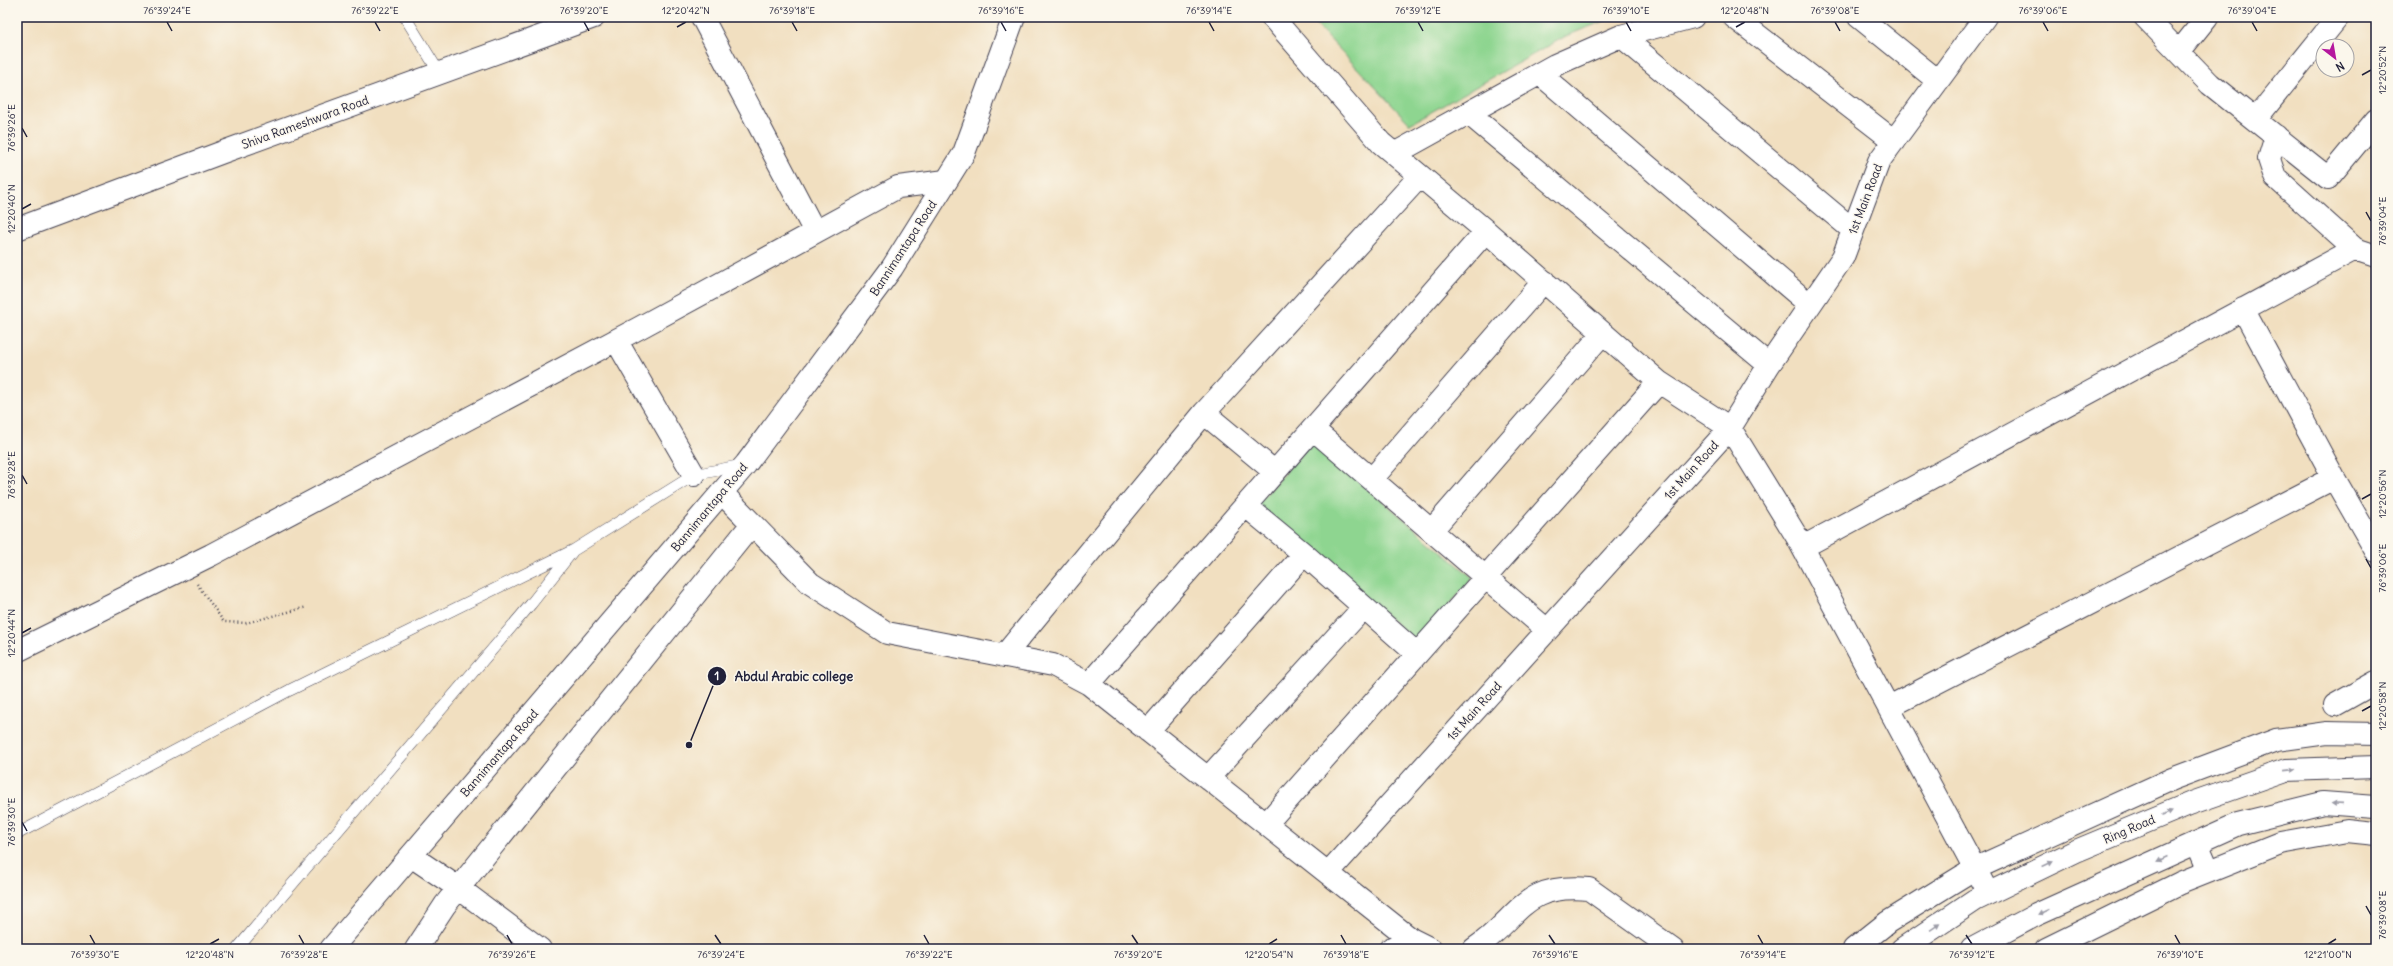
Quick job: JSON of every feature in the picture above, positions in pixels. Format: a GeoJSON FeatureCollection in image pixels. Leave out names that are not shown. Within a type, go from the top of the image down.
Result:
{"type":"FeatureCollection","features":[{"type":"Feature","properties":{"kind":"main road","name":"Shiva Rameshwara Road"},"geometry":{"type":"LineString","coordinates":[[17,230],[594,17]]}},
{"type":"Feature","properties":{"kind":"main road"},"geometry":{"type":"LineString","coordinates":[[702,17],[815,232]]}},
{"type":"Feature","properties":{"kind":"main road","name":"Bannimantapa Road"},"geometry":{"type":"LineString","coordinates":[[331,949],[746,464],[892,268],[964,153],[1014,17]]}},
{"type":"Feature","properties":{"kind":"main road"},"geometry":{"type":"LineString","coordinates":[[1272,17],[1381,143],[1486,230],[1659,382],[1730,428],[1802,547],[1988,893]]}},
{"type":"Feature","properties":{"kind":"main road"},"geometry":{"type":"LineString","coordinates":[[1394,154],[1540,74],[1620,36],[1693,17]]}},
{"type":"Feature","properties":{"kind":"main road"},"geometry":{"type":"LineString","coordinates":[[1734,17],[1894,141]]}},
{"type":"Feature","properties":{"kind":"main road"},"geometry":{"type":"LineString","coordinates":[[1859,17],[1938,81]]}},
{"type":"Feature","properties":{"kind":"main road","name":"1st Main Road"},"geometry":{"type":"LineString","coordinates":[[1328,873],[1730,428],[1769,365],[1843,257],[1880,161],[1985,17]]}},
{"type":"Feature","properties":{"kind":"main road"},"geometry":{"type":"LineString","coordinates":[[2145,17],[2210,84],[2328,178],[2376,120]]}},
{"type":"Feature","properties":{"kind":"main road"},"geometry":{"type":"LineString","coordinates":[[2179,52],[2207,17]]}},
{"type":"Feature","properties":{"kind":"main road"},"geometry":{"type":"LineString","coordinates":[[2255,120],[2338,17]]}},
{"type":"Feature","properties":{"kind":"main road"},"geometry":{"type":"LineString","coordinates":[[1620,36],[1853,230]]}},
{"type":"Feature","properties":{"kind":"main road"},"geometry":{"type":"LineString","coordinates":[[1540,74],[1810,305]]}},
{"type":"Feature","properties":{"kind":"main road"},"geometry":{"type":"LineString","coordinates":[[1468,113],[1769,365]]}},
{"type":"Feature","properties":{"kind":"main road"},"geometry":{"type":"LineString","coordinates":[[2276,136],[2269,159],[2275,177],[2354,249],[2376,256]]}},
{"type":"Feature","properties":{"kind":"main road"},"geometry":{"type":"LineString","coordinates":[[1004,656],[1204,413],[1420,176]]}},
{"type":"Feature","properties":{"kind":"main road"},"geometry":{"type":"LineString","coordinates":[[17,651],[185,567],[616,340],[898,187],[946,181]]}},
{"type":"Feature","properties":{"kind":"main road"},"geometry":{"type":"LineString","coordinates":[[1089,684],[1486,230]]}},
{"type":"Feature","properties":{"kind":"main road"},"geometry":{"type":"LineString","coordinates":[[1802,547],[2354,249]]}},
{"type":"Feature","properties":{"kind":"main road"},"geometry":{"type":"LineString","coordinates":[[1372,479],[1544,281]]}},
{"type":"Feature","properties":{"kind":"main road"},"geometry":{"type":"LineString","coordinates":[[2243,309],[2334,478],[2376,551]]}},
{"type":"Feature","properties":{"kind":"main road"},"geometry":{"type":"LineString","coordinates":[[1432,530],[1603,333]]}},
{"type":"Feature","properties":{"kind":"main road"},"geometry":{"type":"LineString","coordinates":[[616,340],[694,475]]}},
{"type":"Feature","properties":{"kind":"main road"},"geometry":{"type":"LineString","coordinates":[[1266,824],[1659,382]]}},
{"type":"Feature","properties":{"kind":"main road"},"geometry":{"type":"LineString","coordinates":[[1204,413],[1275,472]]}},
{"type":"Feature","properties":{"kind":"main road"},"geometry":{"type":"LineString","coordinates":[[1313,429],[1487,576],[1547,630]]}},
{"type":"Feature","properties":{"kind":"main road"},"geometry":{"type":"LineString","coordinates":[[1889,707],[2334,478]]}},
{"type":"Feature","properties":{"kind":"main road"},"geometry":{"type":"LineString","coordinates":[[722,493],[810,583],[887,633],[1053,665],[1089,684],[1411,939],[1430,949]]}},
{"type":"Feature","properties":{"kind":"main road"},"geometry":{"type":"LineString","coordinates":[[1246,506],[1304,554],[1417,654]]}},
{"type":"Feature","properties":{"kind":"main road"},"geometry":{"type":"LineString","coordinates":[[416,949],[445,905],[460,889],[580,735],[752,524]]}},
{"type":"Feature","properties":{"kind":"main road"},"geometry":{"type":"LineString","coordinates":[[1148,731],[1304,554]]}},
{"type":"Feature","properties":{"kind":"main road"},"geometry":{"type":"LineString","coordinates":[[1208,778],[1364,607]]}},
{"type":"Feature","properties":{"kind":"main road"},"geometry":{"type":"LineString","coordinates":[[2335,705],[2376,682]]}},
{"type":"Feature","properties":{"kind":"main road"},"geometry":{"type":"LineString","coordinates":[[1854,949],[1888,922],[1974,869],[2172,779],[2276,740],[2327,733],[2376,734]]}},
{"type":"Feature","properties":{"kind":"main road","name":"Ring Road"},"geometry":{"type":"LineString","coordinates":[[1902,949],[1975,900],[1988,893],[2076,851],[2189,804],[2286,770],[2376,767]]}},
{"type":"Feature","properties":{"kind":"main road"},"geometry":{"type":"LineString","coordinates":[[1972,949],[2036,915],[2238,824],[2323,803],[2376,807]]}},
{"type":"Feature","properties":{"kind":"main road"},"geometry":{"type":"LineString","coordinates":[[2046,949],[2180,883],[2280,843],[2346,831],[2376,834]]}},
{"type":"Feature","properties":{"kind":"main road"},"geometry":{"type":"LineString","coordinates":[[2197,843],[2209,871]]}},
{"type":"Feature","properties":{"kind":"main road"},"geometry":{"type":"LineString","coordinates":[[411,856],[460,889],[540,949]]}},
{"type":"Feature","properties":{"kind":"main road"},"geometry":{"type":"LineString","coordinates":[[1474,949],[1533,896],[1553,889],[1573,888],[1589,889],[1673,949]]}},
{"type":"Feature","properties":{"kind":"main road"},"geometry":{"type":"LineString","coordinates":[[1390,949],[1411,939]]}},
{"type":"Feature","properties":{"kind":"lane"},"geometry":{"type":"LineString","coordinates":[[405,17],[440,74]]}},
{"type":"Feature","properties":{"kind":"lane"},"geometry":{"type":"LineString","coordinates":[[17,834],[290,690],[574,550],[694,475],[746,464]]}},
{"type":"Feature","properties":{"kind":"lane"},"geometry":{"type":"LineString","coordinates":[[237,949],[531,604],[574,550]]}},
{"type":"Feature","properties":{"kind":"path"},"geometry":{"type":"LineString","coordinates":[[185,567],[224,622],[246,623],[307,607]]}},
{"type":"Feature","properties":{"kind":"green space"},"geometry":{"type":"Polygon","coordinates":[[[1309,17],[1614,17],[1566,36],[1410,124],[1309,17]]]}},
{"type":"Feature","properties":{"kind":"green space"},"geometry":{"type":"Polygon","coordinates":[[[1312,441],[1473,578],[1417,642],[1257,505],[1312,441]]]}},
{"type":"Feature","properties":{"kind":"place","name":"Abdul Arabic college"},"geometry":{"type":"Point","coordinates":[689,745]}}]}
